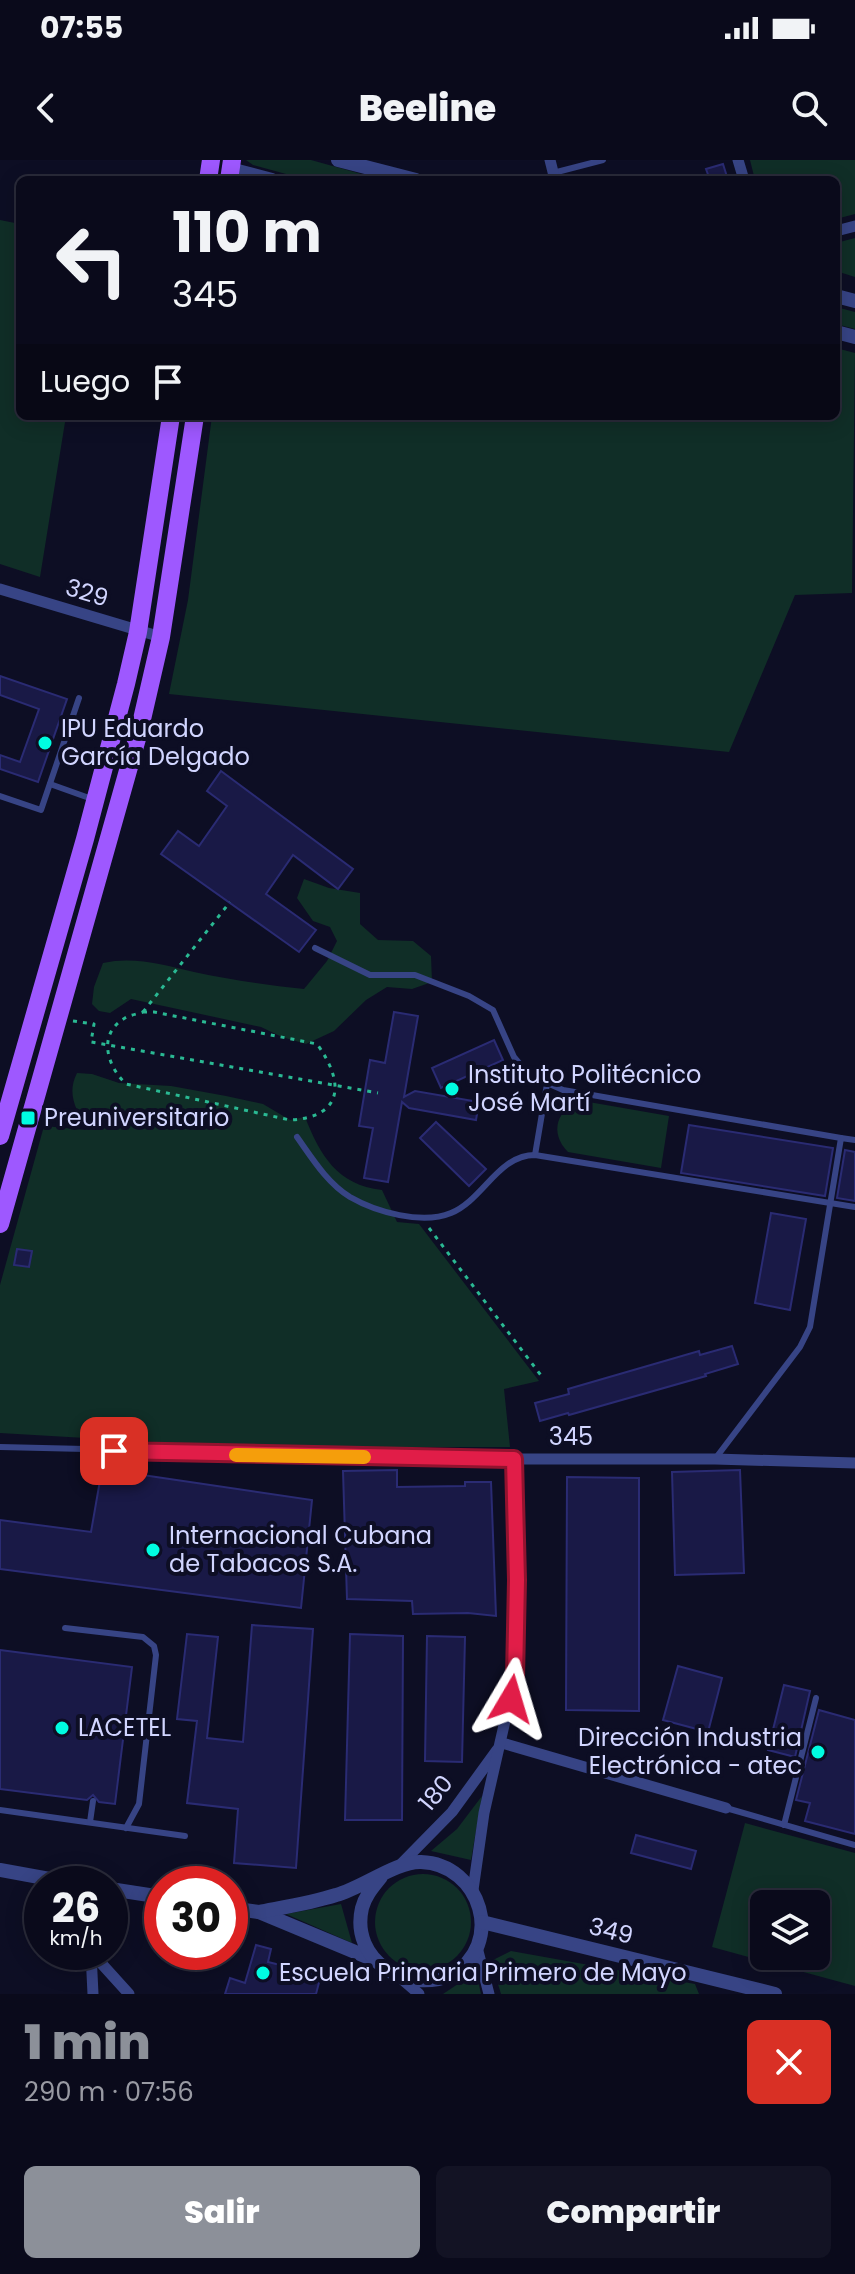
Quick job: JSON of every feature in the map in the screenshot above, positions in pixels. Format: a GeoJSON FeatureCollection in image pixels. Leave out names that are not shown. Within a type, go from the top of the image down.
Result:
{"type":"FeatureCollection","features":[{"type":"Feature","properties":{"kind":"main road"},"geometry":{"type":"LineString","coordinates":[[0,1136],[96,800],[138,632],[170,420]]}},
{"type":"Feature","properties":{"kind":"main road"},"geometry":{"type":"LineString","coordinates":[[0,1224],[140,728],[161,637],[194,420]]}},
{"type":"Feature","properties":{"kind":"street"},"geometry":{"type":"LineString","coordinates":[[338,160],[400,176]]}},
{"type":"Feature","properties":{"kind":"street"},"geometry":{"type":"LineString","coordinates":[[550,160],[554,176]]}},
{"type":"Feature","properties":{"kind":"street"},"geometry":{"type":"LineString","coordinates":[[230,170],[255,176]]}},
{"type":"Feature","properties":{"kind":"street","name":"329"},"geometry":{"type":"LineString","coordinates":[[0,589],[161,637]]}},
{"type":"Feature","properties":{"kind":"street","name":"345"},"geometry":{"type":"LineString","coordinates":[[514,1459],[855,1463]]}},
{"type":"Feature","properties":{"kind":"street","name":"180"},"geometry":{"type":"LineString","coordinates":[[473,1890],[484,1813],[515,1677],[517,1580],[514,1459]]}},
{"type":"Feature","properties":{"kind":"street"},"geometry":{"type":"LineString","coordinates":[[502,1743],[726,1808]]}},
{"type":"Feature","properties":{"kind":"street","name":"180"},"geometry":{"type":"LineString","coordinates":[[399,1866],[452,1812],[502,1743]]}},
{"type":"Feature","properties":{"kind":"street"},"geometry":{"type":"LineString","coordinates":[[259,1912],[338,1895],[399,1866],[419,1862],[440,1865],[458,1875],[473,1890],[480,1907],[482,1922],[477,1947],[467,1962],[446,1977],[421,1983],[403,1980],[386,1972],[373,1959],[364,1943],[360,1926],[362,1908],[369,1891],[381,1877]]}},
{"type":"Feature","properties":{"kind":"street"},"geometry":{"type":"LineString","coordinates":[[0,1870],[24,1874]]}},
{"type":"Feature","properties":{"kind":"street"},"geometry":{"type":"LineString","coordinates":[[248,1910],[259,1912],[373,1959]]}},
{"type":"Feature","properties":{"kind":"street","name":"349"},"geometry":{"type":"LineString","coordinates":[[482,1922],[723,1988],[775,1994]]}},
{"type":"Feature","properties":{"kind":"street"},"geometry":{"type":"LineString","coordinates":[[477,1947],[489,1994]]}},
{"type":"Feature","properties":{"kind":"street"},"geometry":{"type":"LineString","coordinates":[[92,1970],[93,1994]]}},
{"type":"Feature","properties":{"kind":"street"},"geometry":{"type":"LineString","coordinates":[[107,1970],[129,1994]]}},
{"type":"Feature","properties":{"kind":"street"},"geometry":{"type":"LineString","coordinates":[[403,1980],[419,1994]]}},
{"type":"Feature","properties":{"kind":"lane"},"geometry":{"type":"LineString","coordinates":[[554,176],[603,160]]}},
{"type":"Feature","properties":{"kind":"lane"},"geometry":{"type":"LineString","coordinates":[[0,796],[41,810],[79,698]]}},
{"type":"Feature","properties":{"kind":"lane"},"geometry":{"type":"LineString","coordinates":[[50,784],[96,800]]}},
{"type":"Feature","properties":{"kind":"lane"},"geometry":{"type":"LineString","coordinates":[[315,948],[370,975],[415,975],[469,996],[493,1010],[514,1057],[529,1075],[547,1084],[578,1093],[855,1140]]}},
{"type":"Feature","properties":{"kind":"lane"},"geometry":{"type":"LineString","coordinates":[[535,1155],[547,1084]]}},
{"type":"Feature","properties":{"kind":"lane"},"geometry":{"type":"LineString","coordinates":[[297,1137],[321,1171],[349,1196],[395,1215],[422,1219],[452,1213],[520,1155],[855,1207]]}},
{"type":"Feature","properties":{"kind":"lane"},"geometry":{"type":"LineString","coordinates":[[715,1459],[800,1347],[810,1327],[841,1138]]}},
{"type":"Feature","properties":{"kind":"lane","name":"345"},"geometry":{"type":"LineString","coordinates":[[0,1447],[514,1459]]}},
{"type":"Feature","properties":{"kind":"lane"},"geometry":{"type":"LineString","coordinates":[[65,1628],[143,1637],[154,1646],[156,1655],[139,1804],[126,1828]]}},
{"type":"Feature","properties":{"kind":"lane"},"geometry":{"type":"LineString","coordinates":[[784,1825],[816,1698]]}},
{"type":"Feature","properties":{"kind":"lane"},"geometry":{"type":"LineString","coordinates":[[90,1822],[93,1801]]}},
{"type":"Feature","properties":{"kind":"lane"},"geometry":{"type":"LineString","coordinates":[[726,1808],[855,1845]]}},
{"type":"Feature","properties":{"kind":"lane"},"geometry":{"type":"LineString","coordinates":[[0,1810],[185,1836]]}},
{"type":"Feature","properties":{"kind":"path"},"geometry":{"type":"LineString","coordinates":[[143,1012],[230,902]]}},
{"type":"Feature","properties":{"kind":"path"},"geometry":{"type":"LineString","coordinates":[[154,1012],[317,1044],[334,1072],[337,1086],[334,1097],[311,1119],[290,1120],[126,1084],[115,1074],[108,1061],[107,1045],[110,1034],[123,1018],[154,1012]]}},
{"type":"Feature","properties":{"kind":"path"},"geometry":{"type":"LineString","coordinates":[[57,1018],[94,1024],[91,1042],[378,1093]]}},
{"type":"Feature","properties":{"kind":"path"},"geometry":{"type":"LineString","coordinates":[[422,1219],[543,1378]]}},
{"type":"Feature","properties":{"kind":"green space"},"geometry":{"type":"Polygon","coordinates":[[[246,160],[311,160],[369,176],[293,176],[253,165],[246,160]]]}},
{"type":"Feature","properties":{"kind":"green space"},"geometry":{"type":"Polygon","coordinates":[[[750,160],[855,160],[855,214],[840,218],[840,176],[754,176],[750,160]]]}},
{"type":"Feature","properties":{"kind":"green space"},"geometry":{"type":"Polygon","coordinates":[[[0,220],[16,223],[16,420],[65,420],[40,577],[0,564],[0,220]]]}},
{"type":"Feature","properties":{"kind":"green space"},"geometry":{"type":"Polygon","coordinates":[[[855,238],[855,277],[840,272],[840,242],[855,238]]]}},
{"type":"Feature","properties":{"kind":"green space"},"geometry":{"type":"Polygon","coordinates":[[[840,308],[855,312],[855,329],[840,325],[840,308]]]}},
{"type":"Feature","properties":{"kind":"green space"},"geometry":{"type":"Polygon","coordinates":[[[840,349],[855,353],[852,593],[795,595],[729,752],[169,694],[188,600],[211,420],[840,420],[840,349]]]}},
{"type":"Feature","properties":{"kind":"green space"},"geometry":{"type":"Polygon","coordinates":[[[304,879],[329,888],[360,893],[360,924],[378,940],[413,941],[431,956],[432,982],[412,989],[387,987],[366,1000],[334,1031],[306,1044],[261,1027],[131,999],[110,1013],[99,1011],[92,1004],[94,987],[103,963],[126,960],[304,989],[327,961],[337,941],[330,927],[313,921],[297,898],[304,879]]]}},
{"type":"Feature","properties":{"kind":"green space"},"geometry":{"type":"Polygon","coordinates":[[[77,1073],[92,1074],[119,1083],[171,1086],[263,1104],[290,1120],[305,1117],[317,1144],[332,1166],[353,1182],[382,1190],[397,1222],[419,1224],[539,1381],[504,1389],[510,1447],[239,1447],[0,1433],[0,1285],[44,1126],[86,1130],[73,1095],[77,1073]]]}},
{"type":"Feature","properties":{"kind":"green space"},"geometry":{"type":"Polygon","coordinates":[[[583,1101],[669,1116],[661,1168],[568,1152],[559,1137],[558,1122],[567,1109],[583,1101]]]}},
{"type":"Feature","properties":{"kind":"green space"},"geometry":{"type":"Polygon","coordinates":[[[482,1796],[471,1860],[431,1851],[457,1829],[482,1796]]]}},
{"type":"Feature","properties":{"kind":"green space"},"geometry":{"type":"Polygon","coordinates":[[[745,1823],[855,1853],[855,1986],[796,1970],[830,1970],[830,1890],[750,1890],[750,1957],[712,1947],[745,1823]]]}},
{"type":"Feature","properties":{"kind":"green space"},"geometry":{"type":"Polygon","coordinates":[[[423,1874],[441,1878],[457,1888],[467,1904],[471,1922],[467,1940],[457,1956],[441,1966],[423,1970],[405,1966],[389,1956],[379,1940],[375,1922],[379,1904],[389,1888],[405,1878],[423,1874]]]}},
{"type":"Feature","properties":{"kind":"green space"},"geometry":{"type":"Polygon","coordinates":[[[341,1904],[352,1943],[286,1914],[341,1904]]]}},
{"type":"Feature","properties":{"kind":"green space"},"geometry":{"type":"Polygon","coordinates":[[[511,1951],[695,1984],[699,1994],[501,1994],[491,1961],[511,1951]]]}},
{"type":"Feature","properties":{"kind":"green space"},"geometry":{"type":"Polygon","coordinates":[[[476,1972],[481,1994],[443,1994],[476,1972]]]}},
{"type":"Feature","properties":{"kind":"building"},"geometry":{"type":"Polygon","coordinates":[[[723,164],[727,176],[709,176],[706,169],[723,164]]]}},
{"type":"Feature","properties":{"kind":"building"},"geometry":{"type":"Polygon","coordinates":[[[0,676],[67,699],[38,782],[0,769],[0,755],[20,762],[39,709],[0,695],[0,676]]]}},
{"type":"Feature","properties":{"kind":"building"},"geometry":{"type":"Polygon","coordinates":[[[221,771],[353,869],[338,889],[293,855],[266,894],[316,930],[299,952],[161,854],[178,831],[199,846],[227,806],[207,791],[221,771]]]}},
{"type":"Feature","properties":{"kind":"building"},"geometry":{"type":"Polygon","coordinates":[[[394,1012],[418,1016],[404,1097],[415,1091],[479,1102],[476,1120],[409,1108],[402,1102],[388,1182],[364,1178],[373,1128],[359,1126],[370,1060],[385,1063],[394,1012]]]}},
{"type":"Feature","properties":{"kind":"building"},"geometry":{"type":"Polygon","coordinates":[[[494,1040],[503,1060],[441,1088],[432,1068],[494,1040]]]}},
{"type":"Feature","properties":{"kind":"building"},"geometry":{"type":"Polygon","coordinates":[[[436,1122],[486,1169],[469,1186],[420,1138],[436,1122]]]}},
{"type":"Feature","properties":{"kind":"building"},"geometry":{"type":"Polygon","coordinates":[[[689,1125],[833,1148],[825,1196],[681,1173],[689,1125]]]}},
{"type":"Feature","properties":{"kind":"building"},"geometry":{"type":"Polygon","coordinates":[[[845,1150],[855,1152],[855,1201],[837,1198],[845,1150]]]}},
{"type":"Feature","properties":{"kind":"building"},"geometry":{"type":"Polygon","coordinates":[[[771,1213],[806,1219],[790,1310],[755,1303],[771,1213]]]}},
{"type":"Feature","properties":{"kind":"building"},"geometry":{"type":"Polygon","coordinates":[[[17,1249],[32,1251],[29,1267],[14,1265],[17,1249]]]}},
{"type":"Feature","properties":{"kind":"building"},"geometry":{"type":"Polygon","coordinates":[[[732,1346],[738,1364],[706,1376],[540,1421],[535,1403],[569,1394],[568,1389],[699,1351],[700,1355],[732,1346]]]}},
{"type":"Feature","properties":{"kind":"building","name":"Internacional Cubana de Tabacos S.A."},"geometry":{"type":"Polygon","coordinates":[[[102,1469],[312,1500],[301,1608],[0,1569],[0,1520],[91,1532],[102,1469]]]}},
{"type":"Feature","properties":{"kind":"building"},"geometry":{"type":"Polygon","coordinates":[[[397,1470],[397,1487],[465,1486],[465,1482],[491,1482],[496,1616],[413,1614],[412,1601],[347,1599],[343,1471],[397,1470]]]}},
{"type":"Feature","properties":{"kind":"building"},"geometry":{"type":"Polygon","coordinates":[[[740,1470],[744,1573],[675,1575],[672,1472],[740,1470]]]}},
{"type":"Feature","properties":{"kind":"building"},"geometry":{"type":"Polygon","coordinates":[[[567,1477],[639,1478],[639,1711],[566,1710],[567,1477]]]}},
{"type":"Feature","properties":{"kind":"building"},"geometry":{"type":"Polygon","coordinates":[[[252,1625],[313,1629],[296,1868],[234,1863],[238,1809],[187,1803],[197,1721],[177,1719],[187,1634],[218,1637],[207,1738],[243,1742],[252,1625]]]}},
{"type":"Feature","properties":{"kind":"building"},"geometry":{"type":"Polygon","coordinates":[[[350,1634],[403,1636],[402,1820],[345,1820],[350,1634]]]}},
{"type":"Feature","properties":{"kind":"building"},"geometry":{"type":"Polygon","coordinates":[[[427,1636],[465,1637],[462,1762],[425,1761],[427,1636]]]}},
{"type":"Feature","properties":{"kind":"building","name":"LACETEL"},"geometry":{"type":"Polygon","coordinates":[[[0,1650],[132,1667],[115,1804],[99,1802],[93,1795],[87,1800],[0,1789],[0,1650]]]}},
{"type":"Feature","properties":{"kind":"building"},"geometry":{"type":"Polygon","coordinates":[[[678,1666],[722,1678],[708,1732],[663,1720],[678,1666]]]}},
{"type":"Feature","properties":{"kind":"building"},"geometry":{"type":"Polygon","coordinates":[[[784,1685],[810,1691],[795,1757],[768,1750],[784,1685]]]}},
{"type":"Feature","properties":{"kind":"building"},"geometry":{"type":"Polygon","coordinates":[[[819,1710],[855,1720],[855,1834],[805,1821],[810,1803],[796,1800],[819,1710]]]}},
{"type":"Feature","properties":{"kind":"building"},"geometry":{"type":"Polygon","coordinates":[[[636,1835],[696,1851],[691,1869],[631,1853],[636,1835]]]}},
{"type":"Feature","properties":{"kind":"building"},"geometry":{"type":"Polygon","coordinates":[[[256,1945],[271,1949],[268,1962],[321,1975],[316,1994],[225,1994],[230,1978],[245,1983],[256,1945]]]}},
{"type":"Feature","properties":{"kind":"slow traffic"},"geometry":{"type":"LineString","coordinates":[[236,1455],[364,1457]]}},
{"type":"Feature","properties":{"kind":"place","name":"IPU Eduardo García Delgado"},"geometry":{"type":"Point","coordinates":[45,743]}},
{"type":"Feature","properties":{"kind":"place","name":"Instituto Politécnico José Martí"},"geometry":{"type":"Point","coordinates":[452,1089]}},
{"type":"Feature","properties":{"kind":"place","name":"Preuniversitario"},"geometry":{"type":"Point","coordinates":[28,1118]}},
{"type":"Feature","properties":{"kind":"place","name":"Internacional Cubana de Tabacos S.A."},"geometry":{"type":"Point","coordinates":[153,1550]}},
{"type":"Feature","properties":{"kind":"place","name":"LACETEL"},"geometry":{"type":"Point","coordinates":[62,1728]}},
{"type":"Feature","properties":{"kind":"place","name":"Dirección Industria Electrónica - atec"},"geometry":{"type":"Point","coordinates":[818,1752]}},
{"type":"Feature","properties":{"kind":"place","name":"Escuela Primaria Primero de Mayo"},"geometry":{"type":"Point","coordinates":[263,1973]}},
{"type":"Feature","properties":{"kind":"route"},"geometry":{"type":"LineString","coordinates":[[114,1451],[514,1459],[517,1580],[515,1677],[511,1699]]}}]}
